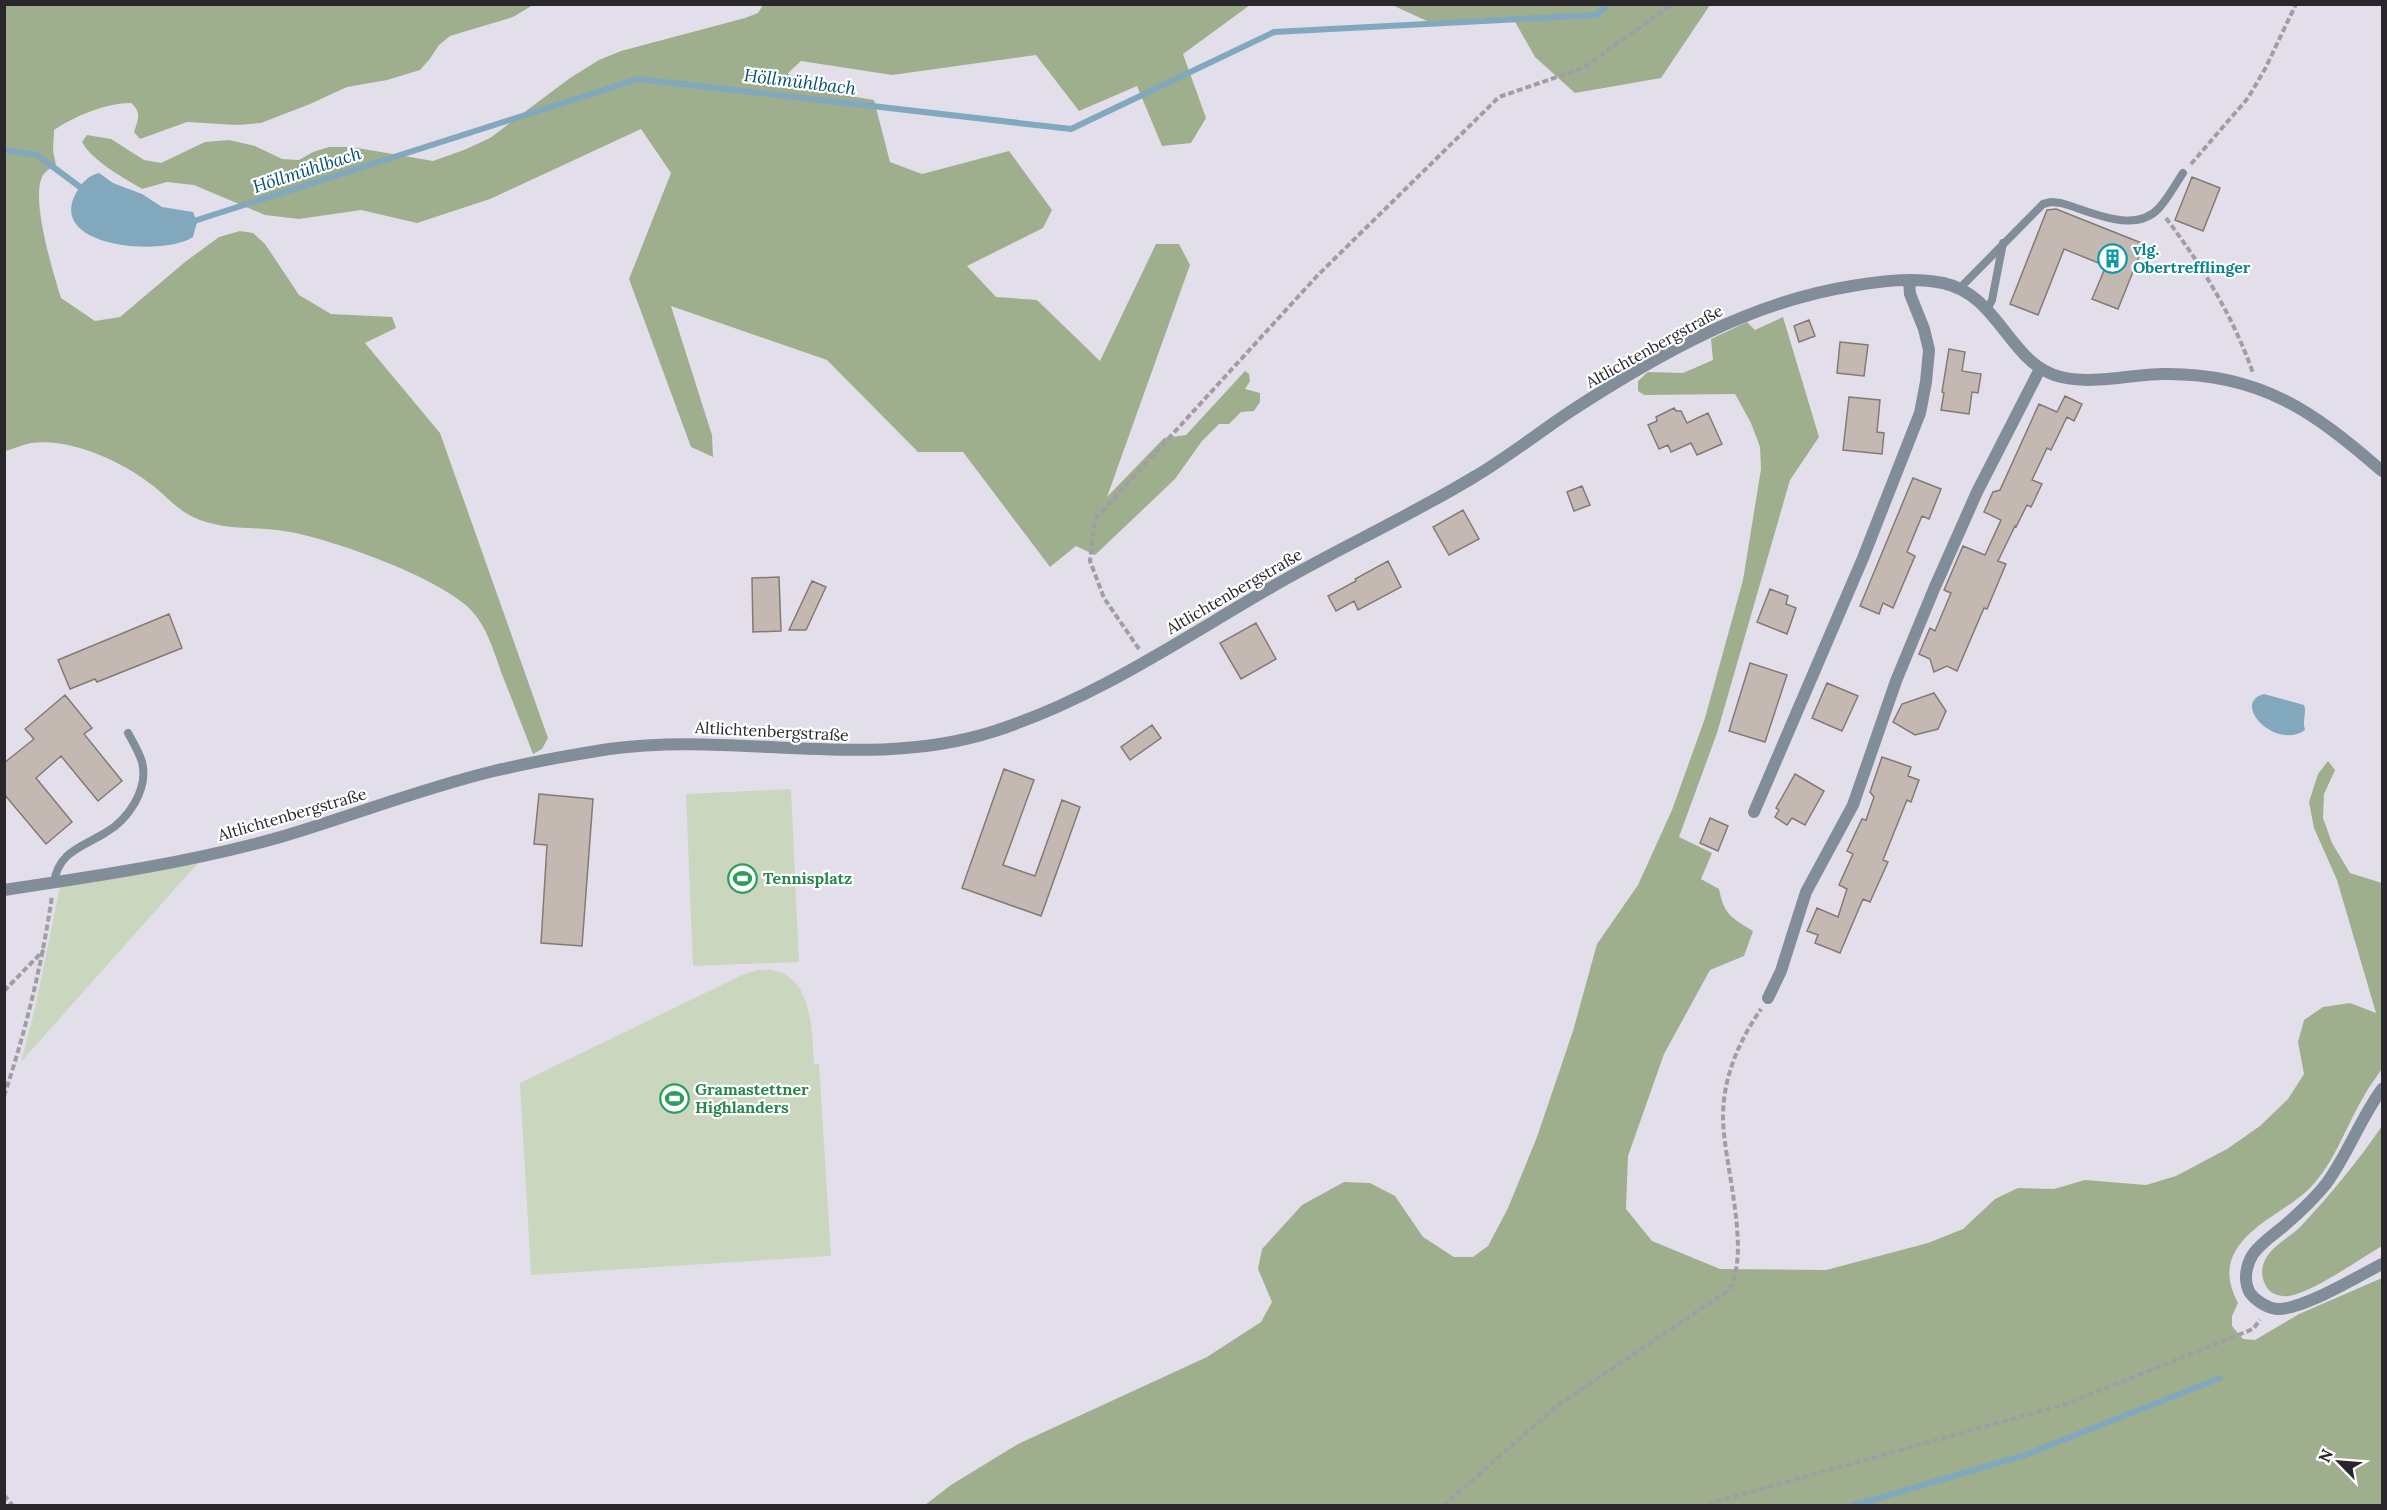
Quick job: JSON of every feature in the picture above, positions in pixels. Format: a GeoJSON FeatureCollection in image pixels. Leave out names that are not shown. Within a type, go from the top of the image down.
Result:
{"type":"FeatureCollection","features":[{"type":"Feature","properties":{"kind":"street","name":"Altlichtenbergstraße"},"geometry":{"type":"LineString","coordinates":[[4,890],[54,883],[239,847],[490,772],[608,750],[648,745],[716,743],[808,750],[897,750],[962,740],[991,732],[1064,704],[1147,662],[1280,582],[1473,478],[1576,408],[1719,327],[1787,300],[1860,285],[1909,280],[1941,282],[1960,288],[1988,308],[2040,369]]}},
{"type":"Feature","properties":{"kind":"street"},"geometry":{"type":"LineString","coordinates":[[1754,812],[1863,558],[1920,412],[1929,350],[1924,329],[1910,294],[1909,280]]}},
{"type":"Feature","properties":{"kind":"street"},"geometry":{"type":"LineString","coordinates":[[1768,998],[1781,971],[1806,892],[1853,805],[1896,681],[1934,589],[1977,492],[2040,369],[2054,375],[2096,380],[2158,374],[2208,376],[2258,388],[2314,416],[2382,471]]}},
{"type":"Feature","properties":{"kind":"street"},"geometry":{"type":"LineString","coordinates":[[2382,1089],[2340,1163],[2320,1192],[2258,1248],[2251,1257],[2246,1275],[2248,1288],[2255,1299],[2270,1307],[2284,1308],[2301,1304],[2382,1264]]}},
{"type":"Feature","properties":{"kind":"lane"},"geometry":{"type":"LineString","coordinates":[[1960,288],[2036,210],[2047,202],[2061,202],[2133,222],[2147,218],[2158,208],[2183,173]]}},
{"type":"Feature","properties":{"kind":"lane"},"geometry":{"type":"LineString","coordinates":[[1988,308],[1992,300],[2003,243]]}},
{"type":"Feature","properties":{"kind":"lane"},"geometry":{"type":"LineString","coordinates":[[54,883],[57,869],[66,856],[79,845],[116,826],[132,807],[138,795],[143,773],[142,763],[128,733]]}},
{"type":"Feature","properties":{"kind":"path"},"geometry":{"type":"LineString","coordinates":[[1147,662],[1104,598],[1090,561],[1095,519],[1317,276],[1499,98],[1583,68],[1672,4]]}},
{"type":"Feature","properties":{"kind":"path"},"geometry":{"type":"LineString","coordinates":[[2183,173],[2248,98],[2269,62],[2296,4]]}},
{"type":"Feature","properties":{"kind":"path"},"geometry":{"type":"LineString","coordinates":[[2158,208],[2198,262],[2229,313],[2258,388]]}},
{"type":"Feature","properties":{"kind":"path"},"geometry":{"type":"LineString","coordinates":[[4,1096],[24,1035],[45,949],[54,883]]}},
{"type":"Feature","properties":{"kind":"path"},"geometry":{"type":"LineString","coordinates":[[4,991],[45,949]]}},
{"type":"Feature","properties":{"kind":"path"},"geometry":{"type":"LineString","coordinates":[[1443,1506],[1558,1405],[1729,1290],[1734,1279],[1736,1258],[1735,1201],[1723,1119],[1725,1090],[1740,1045],[1768,998]]}},
{"type":"Feature","properties":{"kind":"path"},"geometry":{"type":"LineString","coordinates":[[1708,1506],[1714,1502],[2066,1404],[2253,1329],[2270,1307]]}},
{"type":"Feature","properties":{"kind":"path"},"geometry":{"type":"LineString","coordinates":[[4,1495],[13,1506]]}},
{"type":"Feature","properties":{"kind":"green space"},"geometry":{"type":"Polygon","coordinates":[[[5,4],[533,5],[513,17],[450,36],[439,45],[420,70],[387,80],[347,87],[261,123],[237,125],[187,122],[140,139],[134,132],[138,113],[131,103],[111,105],[91,111],[54,130],[53,151],[56,165],[42,177],[39,202],[44,237],[61,298],[95,321],[120,317],[185,262],[219,237],[240,231],[253,233],[265,244],[299,295],[331,314],[392,317],[396,328],[365,343],[440,433],[548,738],[542,749],[533,754],[490,641],[476,615],[454,596],[434,584],[358,551],[309,536],[278,530],[222,526],[200,520],[182,510],[144,479],[114,461],[80,448],[47,442],[31,443],[5,451],[5,4]]]}},
{"type":"Feature","properties":{"kind":"green space"},"geometry":{"type":"Polygon","coordinates":[[[763,5],[1250,5],[1183,54],[1206,118],[1191,143],[1162,146],[1137,86],[1079,111],[1036,55],[892,75],[801,61],[788,73],[796,87],[874,100],[890,162],[922,174],[1009,151],[1052,210],[1043,228],[967,266],[996,297],[1037,300],[1100,361],[1156,244],[1179,244],[1190,265],[1107,497],[1164,438],[1186,435],[1245,371],[1249,374],[1250,381],[1245,389],[1260,393],[1260,402],[1254,411],[1241,412],[1229,424],[1219,424],[1202,441],[1175,479],[1095,555],[1076,546],[1050,567],[963,452],[918,452],[827,360],[671,306],[712,435],[713,457],[691,447],[629,279],[671,173],[641,129],[490,199],[417,223],[361,210],[299,219],[265,215],[194,185],[167,182],[142,189],[93,156],[82,142],[87,135],[111,139],[144,160],[161,163],[205,142],[229,140],[255,146],[282,159],[299,160],[329,147],[352,147],[433,161],[490,138],[570,78],[599,60],[621,51],[745,18],[758,13],[763,5]]]}},
{"type":"Feature","properties":{"kind":"green space"},"geometry":{"type":"Polygon","coordinates":[[[1392,5],[1710,5],[1661,78],[1575,93],[1535,57],[1514,20],[1427,21],[1392,5]]]}},
{"type":"Feature","properties":{"kind":"green space"},"geometry":{"type":"Polygon","coordinates":[[[1783,317],[1819,437],[1790,480],[1717,733],[1679,837],[1712,853],[1701,879],[1719,889],[1723,905],[1730,915],[1753,931],[1744,956],[1710,970],[1664,1054],[1628,1156],[1626,1209],[1652,1241],[1720,1269],[1826,1270],[1928,1243],[1963,1229],[1995,1199],[2018,1188],[2054,1189],[2085,1180],[2146,1185],[2176,1176],[2227,1149],[2260,1126],[2288,1099],[2304,1074],[2298,1042],[2304,1020],[2323,1007],[2350,1003],[2376,1013],[2337,880],[2314,828],[2309,802],[2318,774],[2328,761],[2335,770],[2324,794],[2323,818],[2332,843],[2350,873],[2382,883],[2382,1069],[2366,1092],[2319,1178],[2301,1196],[2261,1224],[2243,1240],[2236,1250],[2229,1270],[2232,1290],[2238,1303],[2232,1316],[2232,1326],[2243,1339],[2255,1340],[2299,1314],[2382,1278],[2382,1505],[925,1505],[951,1485],[1018,1444],[1207,1357],[1261,1322],[1272,1302],[1258,1269],[1262,1249],[1302,1205],[1344,1182],[1370,1183],[1395,1196],[1423,1237],[1454,1257],[1473,1257],[1488,1246],[1508,1208],[1537,1137],[1573,1031],[1597,944],[1638,885],[1672,810],[1705,718],[1743,580],[1761,469],[1760,447],[1751,423],[1735,394],[1644,395],[1638,391],[1638,381],[1648,372],[1683,373],[1713,360],[1711,339],[1747,322],[1755,330],[1783,317]]]}},
{"type":"Feature","properties":{"kind":"green space","name":"Tennisplatz"},"geometry":{"type":"Polygon","coordinates":[[[791,789],[799,962],[693,966],[686,794],[791,789]]]}},
{"type":"Feature","properties":{"kind":"green space"},"geometry":{"type":"Polygon","coordinates":[[[199,862],[21,1063],[36,1004],[60,887],[199,862]]]}},
{"type":"Feature","properties":{"kind":"green space","name":"Gramastettner Highlanders"},"geometry":{"type":"Polygon","coordinates":[[[757,970],[774,970],[788,976],[804,996],[808,1010],[814,1064],[819,1064],[831,1256],[531,1275],[520,1083],[742,975],[757,970]]]}},
{"type":"Feature","properties":{"kind":"green space"},"geometry":{"type":"Polygon","coordinates":[[[2382,1126],[2382,1246],[2311,1288],[2289,1296],[2273,1293],[2266,1286],[2262,1276],[2268,1255],[2298,1229],[2323,1201],[2354,1165],[2382,1126]]]}},
{"type":"Feature","properties":{"kind":"water"},"geometry":{"type":"Polygon","coordinates":[[[99,173],[113,183],[142,194],[162,207],[193,212],[197,222],[193,237],[178,243],[135,246],[112,243],[92,236],[77,226],[71,212],[76,193],[88,178],[99,173]]]}},
{"type":"Feature","properties":{"kind":"water"},"geometry":{"type":"Polygon","coordinates":[[[2264,694],[2304,705],[2305,730],[2294,735],[2282,734],[2270,730],[2261,723],[2254,715],[2252,706],[2255,699],[2264,694]]]}},
{"type":"Feature","properties":{"kind":"building"},"geometry":{"type":"Polygon","coordinates":[[[2192,177],[2220,188],[2203,231],[2175,220],[2192,177]]]}},
{"type":"Feature","properties":{"kind":"building","name":"vlg. Obertrefflinger"},"geometry":{"type":"Polygon","coordinates":[[[2056,209],[2144,244],[2118,309],[2092,299],[2106,266],[2064,249],[2038,315],[2010,304],[2047,210],[2056,209]]]}},
{"type":"Feature","properties":{"kind":"building"},"geometry":{"type":"Polygon","coordinates":[[[1809,320],[1815,336],[1799,342],[1794,326],[1809,320]]]}},
{"type":"Feature","properties":{"kind":"building"},"geometry":{"type":"Polygon","coordinates":[[[1840,342],[1868,345],[1864,376],[1837,373],[1840,342]]]}},
{"type":"Feature","properties":{"kind":"building"},"geometry":{"type":"Polygon","coordinates":[[[1949,349],[1965,352],[1962,371],[1981,374],[1978,393],[1972,392],[1969,414],[1941,410],[1949,349]]]}},
{"type":"Feature","properties":{"kind":"building"},"geometry":{"type":"Polygon","coordinates":[[[2065,396],[2082,404],[2074,421],[2067,417],[2051,450],[2047,448],[2032,480],[2042,484],[2031,507],[2027,505],[2015,526],[1998,561],[2006,564],[1987,609],[1984,608],[1957,671],[1947,666],[1934,672],[1930,659],[1919,654],[1930,628],[1935,631],[1951,593],[1944,590],[1963,546],[1985,555],[2001,520],[1984,512],[1993,492],[2000,490],[2039,404],[2057,412],[2065,396]]]}},
{"type":"Feature","properties":{"kind":"building"},"geometry":{"type":"Polygon","coordinates":[[[1849,397],[1880,400],[1877,432],[1884,433],[1882,454],[1843,450],[1849,397]]]}},
{"type":"Feature","properties":{"kind":"building"},"geometry":{"type":"Polygon","coordinates":[[[1674,408],[1676,411],[1681,411],[1687,423],[1708,413],[1722,444],[1697,455],[1691,443],[1671,452],[1668,445],[1659,449],[1648,425],[1657,421],[1656,417],[1674,408]]]}},
{"type":"Feature","properties":{"kind":"building"},"geometry":{"type":"Polygon","coordinates":[[[1913,478],[1941,489],[1929,519],[1922,516],[1907,552],[1915,556],[1893,608],[1883,603],[1879,614],[1860,606],[1913,478]]]}},
{"type":"Feature","properties":{"kind":"building"},"geometry":{"type":"Polygon","coordinates":[[[1582,486],[1590,505],[1574,511],[1567,492],[1582,486]]]}},
{"type":"Feature","properties":{"kind":"building"},"geometry":{"type":"Polygon","coordinates":[[[1463,510],[1479,539],[1449,555],[1433,527],[1463,510]]]}},
{"type":"Feature","properties":{"kind":"building"},"geometry":{"type":"Polygon","coordinates":[[[1388,561],[1401,587],[1358,610],[1354,601],[1336,611],[1328,596],[1388,561]]]}},
{"type":"Feature","properties":{"kind":"building"},"geometry":{"type":"Polygon","coordinates":[[[779,577],[781,631],[753,632],[752,578],[779,577]]]}},
{"type":"Feature","properties":{"kind":"building"},"geometry":{"type":"Polygon","coordinates":[[[812,581],[826,587],[806,630],[789,630],[812,581]]]}},
{"type":"Feature","properties":{"kind":"building"},"geometry":{"type":"Polygon","coordinates":[[[1770,589],[1788,596],[1786,604],[1796,608],[1787,634],[1757,622],[1770,589]]]}},
{"type":"Feature","properties":{"kind":"building"},"geometry":{"type":"Polygon","coordinates":[[[169,614],[182,648],[97,682],[95,679],[70,689],[58,660],[169,614]]]}},
{"type":"Feature","properties":{"kind":"building"},"geometry":{"type":"Polygon","coordinates":[[[1256,623],[1276,659],[1241,679],[1220,643],[1256,623]]]}},
{"type":"Feature","properties":{"kind":"building"},"geometry":{"type":"Polygon","coordinates":[[[1750,663],[1787,675],[1765,742],[1729,731],[1750,663]]]}},
{"type":"Feature","properties":{"kind":"building"},"geometry":{"type":"Polygon","coordinates":[[[1827,683],[1858,696],[1842,731],[1812,718],[1827,683]]]}},
{"type":"Feature","properties":{"kind":"building"},"geometry":{"type":"Polygon","coordinates":[[[1934,693],[1946,711],[1938,729],[1915,735],[1893,722],[1902,704],[1934,693]]]}},
{"type":"Feature","properties":{"kind":"building"},"geometry":{"type":"Polygon","coordinates":[[[65,695],[92,728],[84,734],[122,781],[98,801],[61,756],[36,778],[72,822],[46,844],[4,794],[4,763],[34,739],[25,729],[65,695]]]}},
{"type":"Feature","properties":{"kind":"building"},"geometry":{"type":"Polygon","coordinates":[[[1152,725],[1161,738],[1130,760],[1121,747],[1152,725]]]}},
{"type":"Feature","properties":{"kind":"building"},"geometry":{"type":"Polygon","coordinates":[[[1882,757],[1911,767],[1908,776],[1919,780],[1911,802],[1907,800],[1883,860],[1888,862],[1870,902],[1863,899],[1840,953],[1815,943],[1818,935],[1807,931],[1817,908],[1838,917],[1847,889],[1839,885],[1853,854],[1847,851],[1862,819],[1866,820],[1874,797],[1870,792],[1882,757]]]}},
{"type":"Feature","properties":{"kind":"building"},"geometry":{"type":"Polygon","coordinates":[[[1004,769],[1034,780],[1003,865],[1035,876],[1062,800],[1080,807],[1041,916],[962,888],[1004,769]]]}},
{"type":"Feature","properties":{"kind":"building"},"geometry":{"type":"Polygon","coordinates":[[[1795,774],[1824,791],[1805,825],[1792,818],[1787,825],[1775,817],[1779,810],[1776,808],[1795,774]]]}},
{"type":"Feature","properties":{"kind":"building"},"geometry":{"type":"Polygon","coordinates":[[[539,794],[593,799],[582,946],[541,943],[547,845],[534,844],[539,794]]]}},
{"type":"Feature","properties":{"kind":"building"},"geometry":{"type":"Polygon","coordinates":[[[1710,818],[1728,826],[1718,851],[1700,843],[1710,818]]]}},
{"type":"Feature","properties":{"kind":"waterway","name":"Höllmühlbach"},"geometry":{"type":"LineString","coordinates":[[191,222],[638,79],[1071,129],[1274,32],[1596,15],[1608,4]]}},
{"type":"Feature","properties":{"kind":"waterway","name":"Höllmühlbach"},"geometry":{"type":"LineString","coordinates":[[4,150],[37,155],[84,190]]}},
{"type":"Feature","properties":{"kind":"waterway"},"geometry":{"type":"LineString","coordinates":[[1852,1506],[2025,1455],[2220,1378]]}},
{"type":"Feature","properties":{"kind":"place","name":"vlg. Obertrefflinger"},"geometry":{"type":"Point","coordinates":[2112,258]}},
{"type":"Feature","properties":{"kind":"place","name":"Tennisplatz"},"geometry":{"type":"Point","coordinates":[742,878]}},
{"type":"Feature","properties":{"kind":"place","name":"Gramastettner Highlanders"},"geometry":{"type":"Point","coordinates":[674,1098]}}]}
